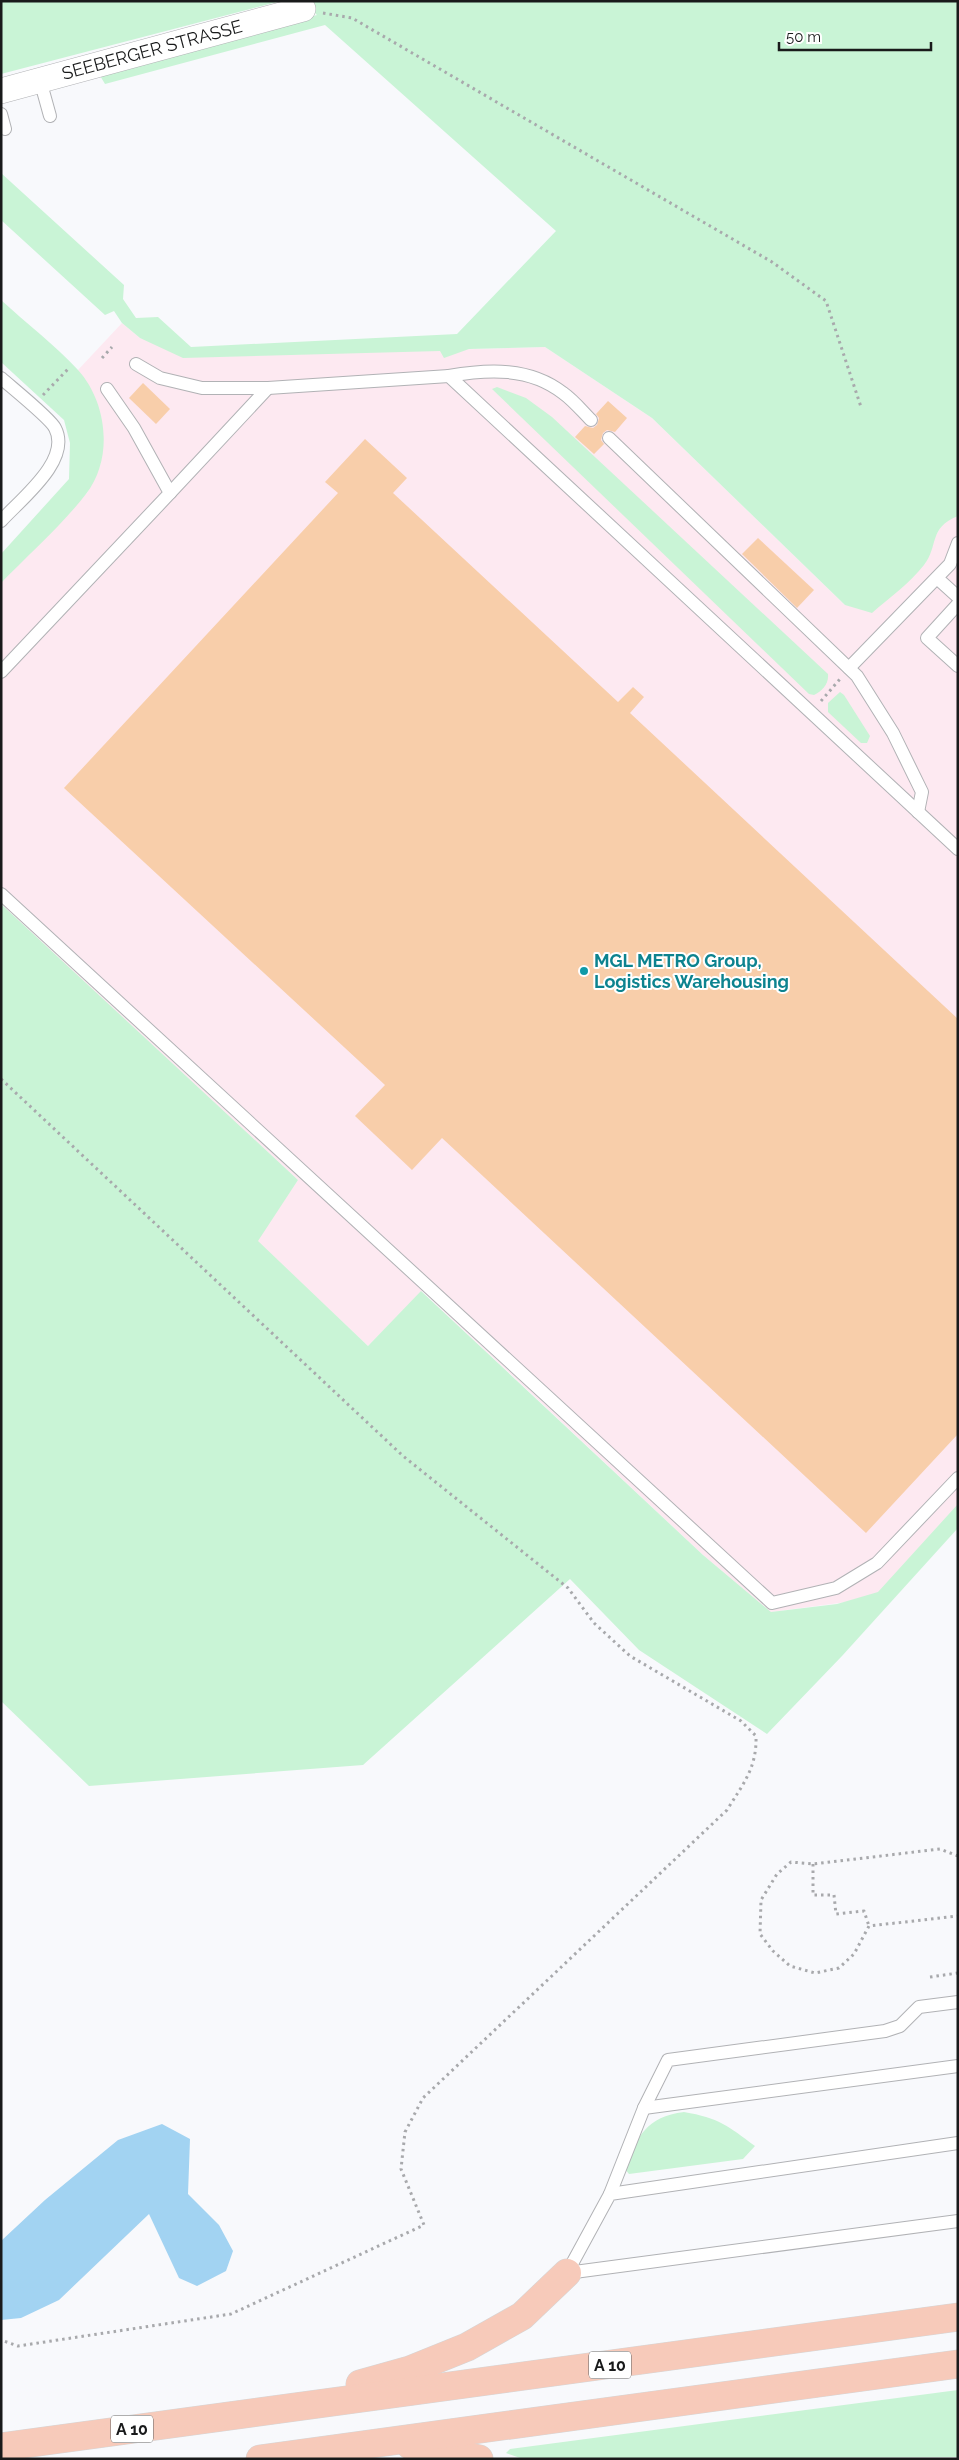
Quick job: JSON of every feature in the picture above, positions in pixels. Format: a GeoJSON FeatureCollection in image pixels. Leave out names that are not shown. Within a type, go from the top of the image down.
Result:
{"type":"FeatureCollection","features":[{"type":"Feature","properties":{"kind":"highway"},"geometry":{"type":"LineString","coordinates":[[262,2412],[410,2370],[467,2347],[522,2316],[567,2273]]}},
{"type":"Feature","properties":{"kind":"highway","name":"A 10"},"geometry":{"type":"LineString","coordinates":[[1,2446],[958,2317]]}},
{"type":"Feature","properties":{"kind":"highway"},"geometry":{"type":"LineString","coordinates":[[260,2459],[958,2364]]}},
{"type":"Feature","properties":{"kind":"highway"},"geometry":{"type":"LineString","coordinates":[[389,2441],[479,2459]]}},
{"type":"Feature","properties":{"kind":"street","name":"SEEBERGER STRASSE"},"geometry":{"type":"LineString","coordinates":[[1,91],[303,9]]}},
{"type":"Feature","properties":{"kind":"lane"},"geometry":{"type":"LineString","coordinates":[[40,80],[50,116]]}},
{"type":"Feature","properties":{"kind":"lane"},"geometry":{"type":"LineString","coordinates":[[1,114],[5,128]]}},
{"type":"Feature","properties":{"kind":"lane"},"geometry":{"type":"LineString","coordinates":[[136,364],[160,378],[202,388],[268,388],[449,376],[495,370],[539,378],[563,393],[591,420]]}},
{"type":"Feature","properties":{"kind":"lane"},"geometry":{"type":"LineString","coordinates":[[449,376],[958,849]]}},
{"type":"Feature","properties":{"kind":"lane"},"geometry":{"type":"LineString","coordinates":[[1,378],[54,427],[59,444],[53,464],[1,521]]}},
{"type":"Feature","properties":{"kind":"lane"},"geometry":{"type":"LineString","coordinates":[[1,672],[268,388]]}},
{"type":"Feature","properties":{"kind":"lane"},"geometry":{"type":"LineString","coordinates":[[106,389],[134,428],[170,493]]}},
{"type":"Feature","properties":{"kind":"lane"},"geometry":{"type":"LineString","coordinates":[[610,438],[858,676],[893,733],[922,792],[918,812]]}},
{"type":"Feature","properties":{"kind":"lane"},"geometry":{"type":"LineString","coordinates":[[849,668],[950,564],[958,543]]}},
{"type":"Feature","properties":{"kind":"lane"},"geometry":{"type":"LineString","coordinates":[[937,578],[958,597]]}},
{"type":"Feature","properties":{"kind":"lane"},"geometry":{"type":"LineString","coordinates":[[958,604],[927,638],[958,666]]}},
{"type":"Feature","properties":{"kind":"lane"},"geometry":{"type":"LineString","coordinates":[[1,894],[772,1602],[836,1588],[877,1563],[958,1478]]}},
{"type":"Feature","properties":{"kind":"lane"},"geometry":{"type":"LineString","coordinates":[[567,2273],[610,2194],[644,2108],[668,2060],[885,2031],[900,2026],[919,2007],[958,2002]]}},
{"type":"Feature","properties":{"kind":"lane"},"geometry":{"type":"LineString","coordinates":[[644,2108],[958,2066]]}},
{"type":"Feature","properties":{"kind":"lane"},"geometry":{"type":"LineString","coordinates":[[610,2194],[958,2143]]}},
{"type":"Feature","properties":{"kind":"lane"},"geometry":{"type":"LineString","coordinates":[[567,2273],[958,2221]]}},
{"type":"Feature","properties":{"kind":"path"},"geometry":{"type":"LineString","coordinates":[[303,9],[352,18],[772,262],[826,301],[861,408]]}},
{"type":"Feature","properties":{"kind":"path"},"geometry":{"type":"LineString","coordinates":[[102,358],[112,346]]}},
{"type":"Feature","properties":{"kind":"path"},"geometry":{"type":"LineString","coordinates":[[32,407],[70,367]]}},
{"type":"Feature","properties":{"kind":"path"},"geometry":{"type":"LineString","coordinates":[[811,713],[849,668]]}},
{"type":"Feature","properties":{"kind":"path"},"geometry":{"type":"LineString","coordinates":[[1,1079],[403,1456],[568,1588],[594,1623],[630,1656],[740,1721],[756,1736],[757,1755],[750,1772],[727,1810],[423,2098],[405,2132],[401,2169],[424,2225],[230,2314],[18,2346],[1,2340]]}},
{"type":"Feature","properties":{"kind":"path"},"geometry":{"type":"LineString","coordinates":[[813,1864],[813,1895],[834,1895],[836,1914],[864,1911],[869,1926],[854,1954],[839,1968],[815,1973],[790,1966],[773,1951],[760,1934],[761,1900],[777,1874],[791,1862],[813,1864],[940,1849],[958,1856]]}},
{"type":"Feature","properties":{"kind":"path"},"geometry":{"type":"LineString","coordinates":[[869,1926],[958,1916]]}},
{"type":"Feature","properties":{"kind":"path"},"geometry":{"type":"LineString","coordinates":[[930,1977],[958,1973]]}},
{"type":"Feature","properties":{"kind":"shaded area"},"geometry":{"type":"Polygon","coordinates":[[[122,323],[140,338],[204,357],[545,347],[652,418],[845,605],[925,564],[934,539],[944,521],[958,516],[958,1525],[892,1596],[771,1612],[703,1555],[422,1291],[368,1346],[257,1241],[298,1180],[1,904],[1,583],[87,493],[100,466],[103,442],[92,392],[78,370],[122,323]]]}},
{"type":"Feature","properties":{"kind":"green space"},"geometry":{"type":"Polygon","coordinates":[[[1,1],[281,1],[1,74],[1,1]]]}},
{"type":"Feature","properties":{"kind":"green space"},"geometry":{"type":"Polygon","coordinates":[[[302,1],[958,1],[958,516],[942,526],[935,538],[929,558],[918,572],[872,613],[845,605],[652,418],[545,347],[469,349],[444,358],[440,351],[183,358],[140,338],[122,323],[114,311],[105,315],[1,220],[1,173],[124,285],[123,299],[136,318],[158,317],[191,347],[457,334],[556,231],[325,25],[105,84],[99,74],[317,15],[302,1]]]}},
{"type":"Feature","properties":{"kind":"green space"},"geometry":{"type":"Polygon","coordinates":[[[1,300],[60,352],[88,383],[101,414],[103,447],[101,464],[95,480],[86,494],[56,528],[1,583],[1,554],[69,479],[70,443],[64,420],[1,362],[1,300]]]}},
{"type":"Feature","properties":{"kind":"green space"},"geometry":{"type":"Polygon","coordinates":[[[497,387],[526,398],[552,417],[828,674],[826,684],[822,689],[814,695],[809,694],[492,389],[497,387]]]}},
{"type":"Feature","properties":{"kind":"green space"},"geometry":{"type":"Polygon","coordinates":[[[840,692],[844,695],[870,736],[867,743],[861,743],[828,712],[828,703],[840,692]]]}},
{"type":"Feature","properties":{"kind":"green space"},"geometry":{"type":"Polygon","coordinates":[[[1,904],[298,1180],[258,1241],[368,1346],[421,1291],[703,1555],[771,1612],[837,1604],[878,1592],[958,1504],[958,1528],[842,1656],[767,1734],[639,1650],[570,1579],[363,1765],[89,1786],[1,1701],[1,904]]]}},
{"type":"Feature","properties":{"kind":"green space"},"geometry":{"type":"Polygon","coordinates":[[[684,2112],[715,2120],[755,2146],[743,2159],[629,2174],[624,2168],[634,2146],[645,2130],[661,2118],[684,2112]]]}},
{"type":"Feature","properties":{"kind":"green space"},"geometry":{"type":"Polygon","coordinates":[[[958,2390],[958,2457],[523,2459],[506,2453],[510,2449],[958,2390]]]}},
{"type":"Feature","properties":{"kind":"water"},"geometry":{"type":"Polygon","coordinates":[[[162,2124],[190,2139],[188,2194],[219,2225],[233,2251],[226,2271],[197,2286],[179,2278],[149,2214],[59,2300],[21,2318],[1,2320],[1,2241],[45,2200],[118,2140],[162,2124]]]}},
{"type":"Feature","properties":{"kind":"building"},"geometry":{"type":"Polygon","coordinates":[[[143,383],[170,409],[156,424],[129,398],[143,383]]]}},
{"type":"Feature","properties":{"kind":"building"},"geometry":{"type":"Polygon","coordinates":[[[608,401],[627,418],[615,432],[607,430],[603,433],[601,440],[604,444],[594,454],[575,437],[585,426],[593,428],[597,425],[599,418],[596,414],[608,401]]]}},
{"type":"Feature","properties":{"kind":"building","name":"MGL METRO Group, Logistics Warehousing"},"geometry":{"type":"Polygon","coordinates":[[[365,439],[407,478],[393,493],[618,702],[633,687],[644,697],[630,713],[958,1019],[958,1434],[866,1533],[442,1138],[412,1170],[355,1116],[385,1085],[64,788],[338,493],[325,482],[365,439]]]}},
{"type":"Feature","properties":{"kind":"building"},"geometry":{"type":"Polygon","coordinates":[[[758,538],[814,590],[797,608],[742,554],[758,538]]]}},
{"type":"Feature","properties":{"kind":"place","name":"MGL METRO Group, Logistics Warehousing"},"geometry":{"type":"Point","coordinates":[584,971]}}]}
